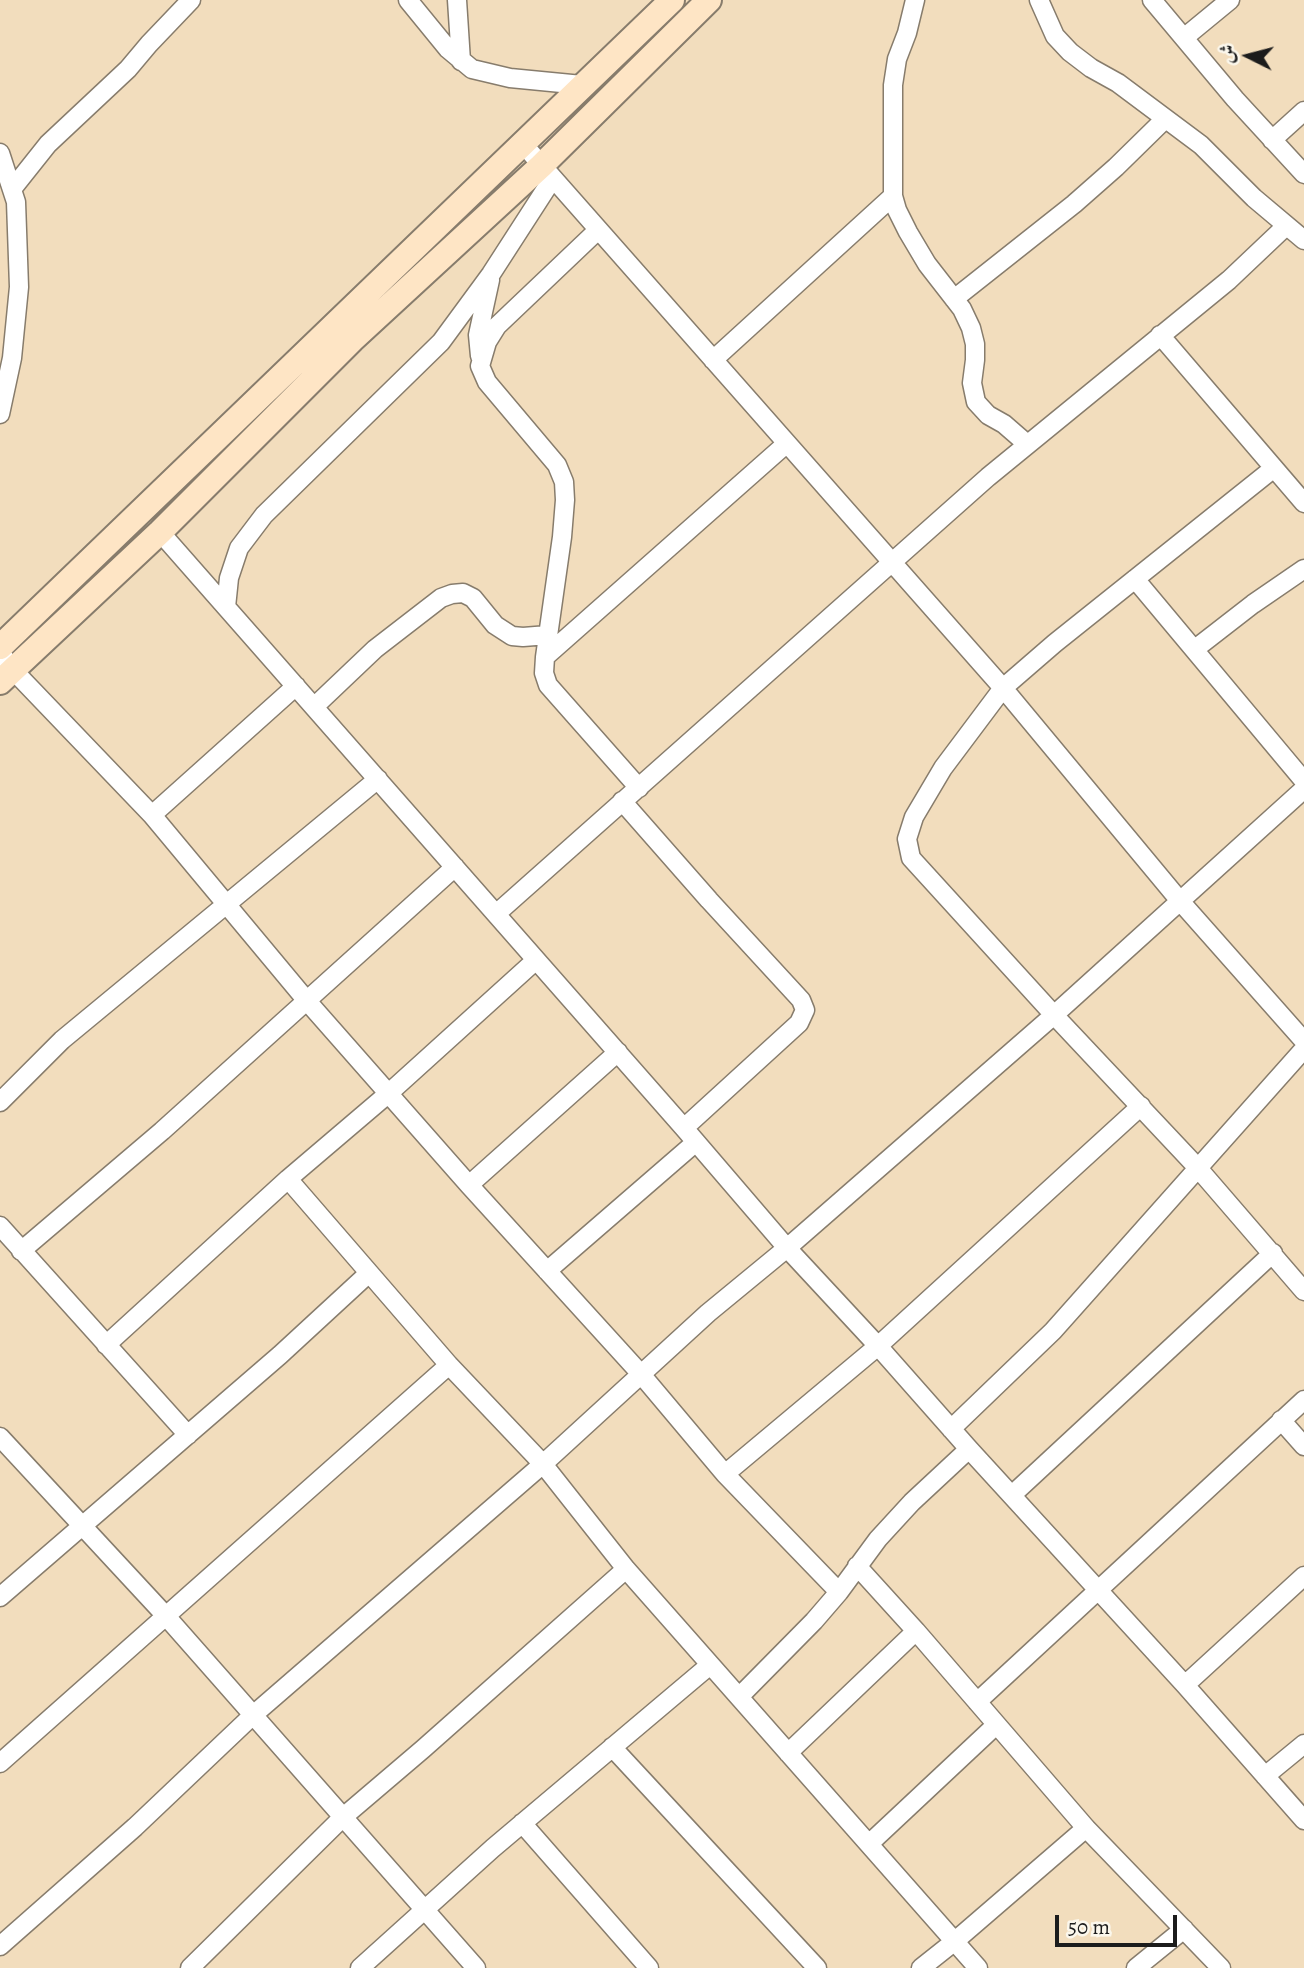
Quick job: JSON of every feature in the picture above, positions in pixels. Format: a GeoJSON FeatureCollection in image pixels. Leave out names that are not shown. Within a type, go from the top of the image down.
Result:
{"type":"FeatureCollection","features":[{"type":"Feature","properties":{"kind":"main road"},"geometry":{"type":"LineString","coordinates":[[3,663],[582,85],[671,0]]}},
{"type":"Feature","properties":{"kind":"main road"},"geometry":{"type":"LineString","coordinates":[[3,663],[160,532],[352,340],[547,172],[709,0]]}},
{"type":"Feature","properties":{"kind":"street"},"geometry":{"type":"LineString","coordinates":[[13,188],[48,144],[128,69],[191,0]]}},
{"type":"Feature","properties":{"kind":"street"},"geometry":{"type":"LineString","coordinates":[[408,0],[448,48],[472,69],[510,78],[582,85]]}},
{"type":"Feature","properties":{"kind":"street"},"geometry":{"type":"LineString","coordinates":[[457,0],[461,61]]}},
{"type":"Feature","properties":{"kind":"street"},"geometry":{"type":"LineString","coordinates":[[915,0],[897,60],[893,85],[893,196],[908,232],[971,328],[975,344],[972,383],[976,402],[988,415],[1004,424],[1027,444]]}},
{"type":"Feature","properties":{"kind":"street"},"geometry":{"type":"LineString","coordinates":[[1039,0],[1055,36],[1070,52],[1118,83],[1201,145],[1254,198],[1304,240]]}},
{"type":"Feature","properties":{"kind":"street"},"geometry":{"type":"LineString","coordinates":[[1152,0],[1304,174]]}},
{"type":"Feature","properties":{"kind":"street"},"geometry":{"type":"LineString","coordinates":[[1185,37],[1230,0]]}},
{"type":"Feature","properties":{"kind":"street"},"geometry":{"type":"LineString","coordinates":[[1272,140],[1304,111]]}},
{"type":"Feature","properties":{"kind":"street"},"geometry":{"type":"LineString","coordinates":[[954,299],[1074,204],[1166,119]]}},
{"type":"Feature","properties":{"kind":"street"},"geometry":{"type":"LineString","coordinates":[[523,144],[1003,688],[1180,901],[1304,1041]]}},
{"type":"Feature","properties":{"kind":"street"},"geometry":{"type":"LineString","coordinates":[[0,153],[13,188],[19,219],[19,287],[12,358],[0,414]]}},
{"type":"Feature","properties":{"kind":"street"},"geometry":{"type":"LineString","coordinates":[[226,607],[229,578],[239,548],[264,515],[441,342],[491,274],[547,172]]}},
{"type":"Feature","properties":{"kind":"street"},"geometry":{"type":"LineString","coordinates":[[713,360],[893,196]]}},
{"type":"Feature","properties":{"kind":"street"},"geometry":{"type":"LineString","coordinates":[[496,914],[1027,444],[1228,281],[1286,226]]}},
{"type":"Feature","properties":{"kind":"street"},"geometry":{"type":"LineString","coordinates":[[480,366],[487,342],[497,326],[598,230]]}},
{"type":"Feature","properties":{"kind":"street"},"geometry":{"type":"LineString","coordinates":[[491,274],[478,335],[480,366],[487,382],[557,465],[564,482],[562,537],[544,673],[548,685],[639,788]]}},
{"type":"Feature","properties":{"kind":"street"},"geometry":{"type":"LineString","coordinates":[[1160,335],[1304,503]]}},
{"type":"Feature","properties":{"kind":"street"},"geometry":{"type":"LineString","coordinates":[[545,657],[786,444]]}},
{"type":"Feature","properties":{"kind":"street"},"geometry":{"type":"LineString","coordinates":[[1274,467],[1003,688],[943,768],[914,817],[907,839],[911,858],[1054,1015],[1142,1106],[1304,1291]]}},
{"type":"Feature","properties":{"kind":"street"},"geometry":{"type":"LineString","coordinates":[[160,532],[787,1248],[1099,1589],[1304,1820]]}},
{"type":"Feature","properties":{"kind":"street"},"geometry":{"type":"LineString","coordinates":[[1195,649],[1304,569]]}},
{"type":"Feature","properties":{"kind":"street"},"geometry":{"type":"LineString","coordinates":[[1135,579],[1304,781]]}},
{"type":"Feature","properties":{"kind":"street"},"geometry":{"type":"LineString","coordinates":[[315,706],[376,649],[440,598],[452,594],[463,593],[473,598],[495,625],[512,636],[548,635]]}},
{"type":"Feature","properties":{"kind":"street"},"geometry":{"type":"LineString","coordinates":[[3,663],[152,815],[307,1001],[469,1185],[640,1373],[725,1474],[839,1592]]}},
{"type":"Feature","properties":{"kind":"street"},"geometry":{"type":"LineString","coordinates":[[152,815],[296,686]]}},
{"type":"Feature","properties":{"kind":"street"},"geometry":{"type":"LineString","coordinates":[[0,1102],[62,1040],[378,779]]}},
{"type":"Feature","properties":{"kind":"street"},"geometry":{"type":"LineString","coordinates":[[0,1946],[135,1827],[253,1716],[543,1464],[640,1373],[1054,1015],[1304,789]]}},
{"type":"Feature","properties":{"kind":"street"},"geometry":{"type":"LineString","coordinates":[[622,801],[801,1000],[805,1010],[799,1023],[684,1128]]}},
{"type":"Feature","properties":{"kind":"street"},"geometry":{"type":"LineString","coordinates":[[21,1251],[162,1131],[455,867]]}},
{"type":"Feature","properties":{"kind":"street"},"geometry":{"type":"LineString","coordinates":[[106,1345],[288,1179],[389,1093],[536,960]]}},
{"type":"Feature","properties":{"kind":"street"},"geometry":{"type":"LineString","coordinates":[[951,1429],[1053,1331],[1304,1049]]}},
{"type":"Feature","properties":{"kind":"street"},"geometry":{"type":"LineString","coordinates":[[469,1185],[618,1052]]}},
{"type":"Feature","properties":{"kind":"street"},"geometry":{"type":"LineString","coordinates":[[725,1474],[878,1346],[1142,1106]]}},
{"type":"Feature","properties":{"kind":"street"},"geometry":{"type":"LineString","coordinates":[[547,1271],[696,1142]]}},
{"type":"Feature","properties":{"kind":"street"},"geometry":{"type":"LineString","coordinates":[[288,1179],[449,1364],[543,1464],[626,1569],[978,1968]]}},
{"type":"Feature","properties":{"kind":"street"},"geometry":{"type":"LineString","coordinates":[[0,1226],[188,1435]]}},
{"type":"Feature","properties":{"kind":"street"},"geometry":{"type":"LineString","coordinates":[[1012,1495],[1273,1253]]}},
{"type":"Feature","properties":{"kind":"street"},"geometry":{"type":"LineString","coordinates":[[0,1597],[188,1435],[369,1273]]}},
{"type":"Feature","properties":{"kind":"street"},"geometry":{"type":"LineString","coordinates":[[0,1763],[449,1364]]}},
{"type":"Feature","properties":{"kind":"street"},"geometry":{"type":"LineString","coordinates":[[976,1702],[1304,1400]]}},
{"type":"Feature","properties":{"kind":"street"},"geometry":{"type":"LineString","coordinates":[[1281,1420],[1304,1446]]}},
{"type":"Feature","properties":{"kind":"street"},"geometry":{"type":"LineString","coordinates":[[0,1437],[165,1615],[476,1968]]}},
{"type":"Feature","properties":{"kind":"street"},"geometry":{"type":"LineString","coordinates":[[739,1697],[839,1592],[857,1566],[912,1502],[969,1449]]}},
{"type":"Feature","properties":{"kind":"street"},"geometry":{"type":"LineString","coordinates":[[857,1566],[916,1630],[1086,1828],[1221,1968]]}},
{"type":"Feature","properties":{"kind":"street"},"geometry":{"type":"LineString","coordinates":[[190,1968],[342,1818],[626,1569]]}},
{"type":"Feature","properties":{"kind":"street"},"geometry":{"type":"LineString","coordinates":[[1185,1685],[1304,1576]]}},
{"type":"Feature","properties":{"kind":"street"},"geometry":{"type":"LineString","coordinates":[[788,1752],[916,1630]]}},
{"type":"Feature","properties":{"kind":"street"},"geometry":{"type":"LineString","coordinates":[[360,1968],[522,1823],[710,1665]]}},
{"type":"Feature","properties":{"kind":"street"},"geometry":{"type":"LineString","coordinates":[[870,1843],[996,1724]]}},
{"type":"Feature","properties":{"kind":"street"},"geometry":{"type":"LineString","coordinates":[[1265,1776],[1304,1744]]}},
{"type":"Feature","properties":{"kind":"street"},"geometry":{"type":"LineString","coordinates":[[612,1747],[817,1968]]}},
{"type":"Feature","properties":{"kind":"street"},"geometry":{"type":"LineString","coordinates":[[522,1823],[649,1968]]}},
{"type":"Feature","properties":{"kind":"street"},"geometry":{"type":"LineString","coordinates":[[921,1968],[1086,1828]]}},
{"type":"Feature","properties":{"kind":"street"},"geometry":{"type":"LineString","coordinates":[[1136,1968],[1184,1929]]}}]}
